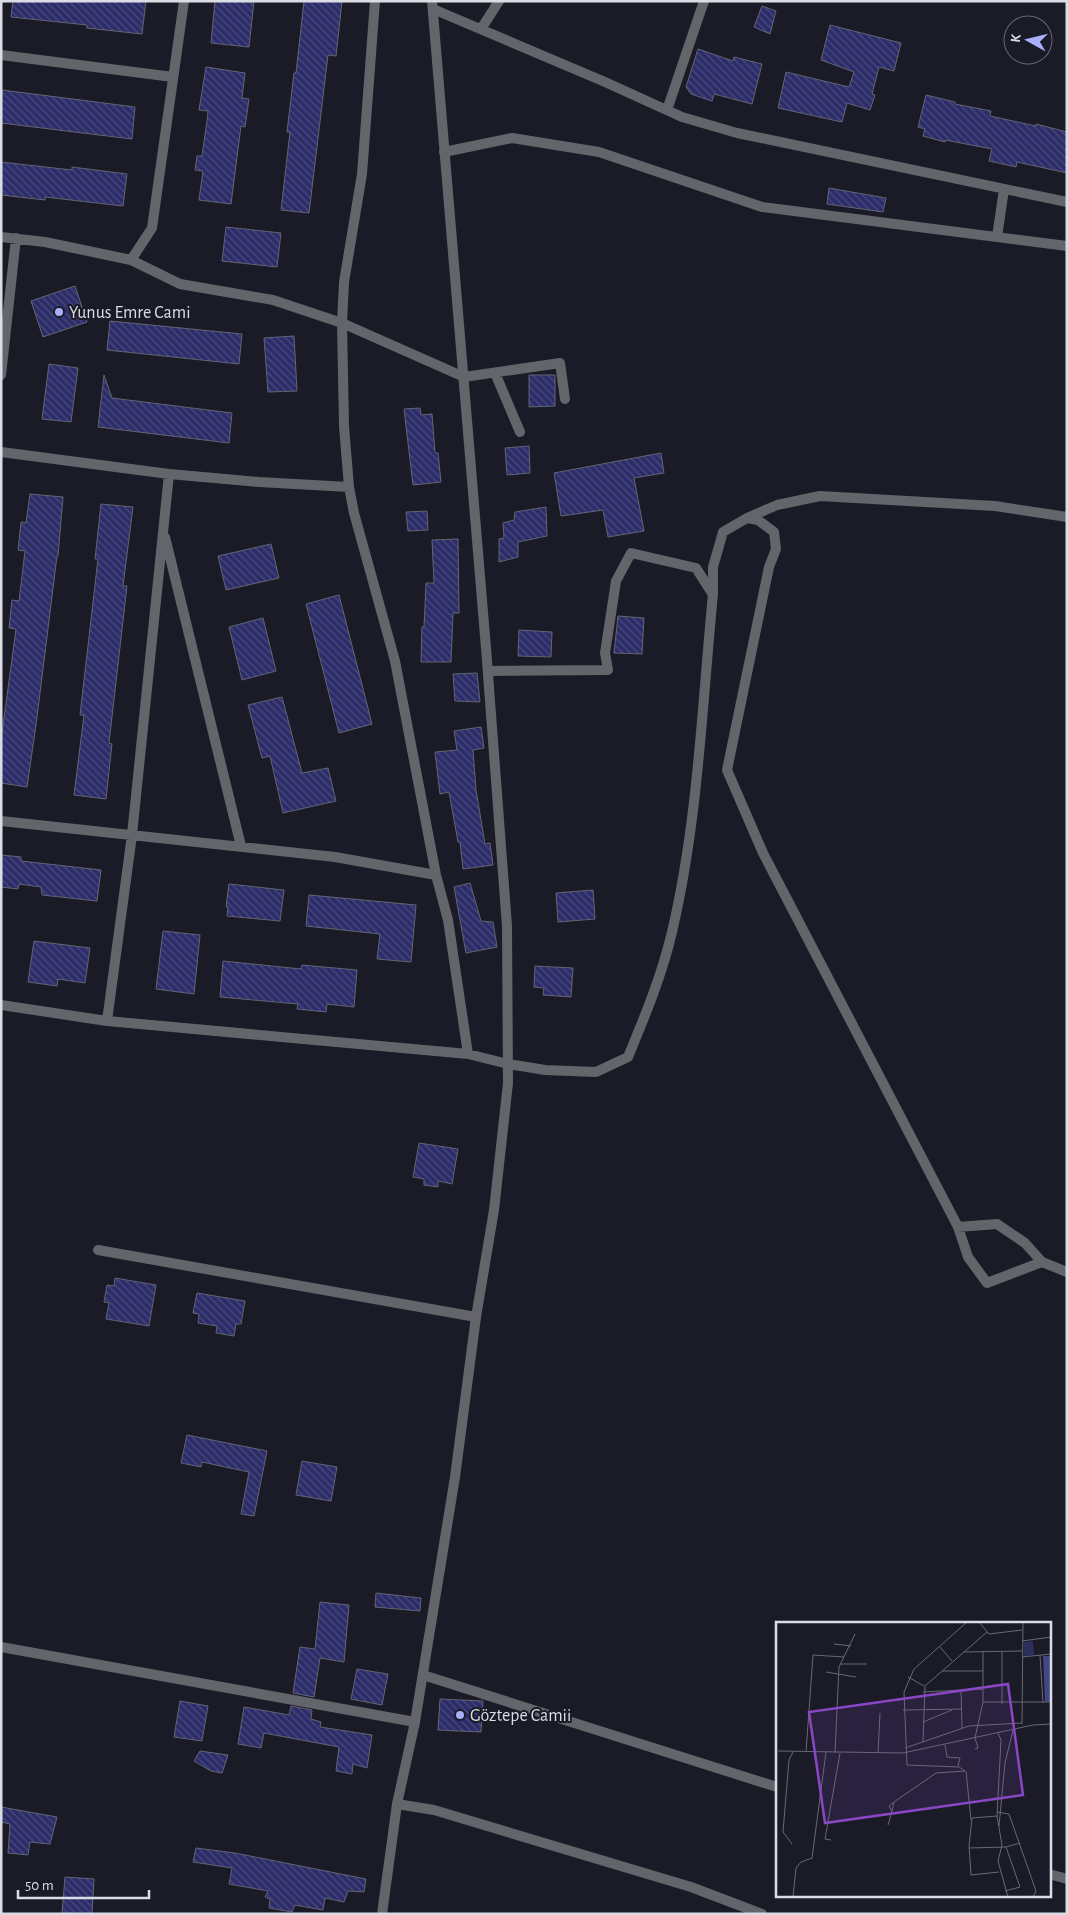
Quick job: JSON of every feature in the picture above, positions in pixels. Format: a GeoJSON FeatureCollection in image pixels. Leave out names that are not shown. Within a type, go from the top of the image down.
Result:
{"type":"FeatureCollection","features":[{"type":"Feature","properties":{"kind":"street"},"geometry":{"type":"LineString","coordinates":[[131,260],[152,228],[184,1]]}},
{"type":"Feature","properties":{"kind":"street"},"geometry":{"type":"LineString","coordinates":[[375,1],[362,174],[344,282],[342,323],[344,426],[349,487],[354,513],[395,661],[436,875],[448,920],[468,1054]]}},
{"type":"Feature","properties":{"kind":"street"},"geometry":{"type":"LineString","coordinates":[[481,29],[499,1]]}},
{"type":"Feature","properties":{"kind":"street"},"geometry":{"type":"LineString","coordinates":[[667,110],[704,1]]}},
{"type":"Feature","properties":{"kind":"street"},"geometry":{"type":"LineString","coordinates":[[433,5],[481,29],[605,82],[682,118],[737,133],[1067,202]]}},
{"type":"Feature","properties":{"kind":"street"},"geometry":{"type":"LineString","coordinates":[[382,1914],[397,1804],[415,1722],[456,1477],[476,1317],[494,1210],[508,1084],[507,926],[488,670],[433,5]]}},
{"type":"Feature","properties":{"kind":"street"},"geometry":{"type":"LineString","coordinates":[[1,55],[174,77]]}},
{"type":"Feature","properties":{"kind":"street"},"geometry":{"type":"LineString","coordinates":[[444,152],[512,138],[599,152],[762,207],[1067,246]]}},
{"type":"Feature","properties":{"kind":"street"},"geometry":{"type":"LineString","coordinates":[[997,237],[1004,189]]}},
{"type":"Feature","properties":{"kind":"street"},"geometry":{"type":"LineString","coordinates":[[1,237],[45,242],[131,260],[180,284],[273,300],[342,323],[464,377],[560,363],[565,399]]}},
{"type":"Feature","properties":{"kind":"street"},"geometry":{"type":"LineString","coordinates":[[1,375],[16,238]]}},
{"type":"Feature","properties":{"kind":"street"},"geometry":{"type":"LineString","coordinates":[[495,373],[520,432]]}},
{"type":"Feature","properties":{"kind":"street"},"geometry":{"type":"LineString","coordinates":[[1,452],[168,474],[258,482],[349,487]]}},
{"type":"Feature","properties":{"kind":"street"},"geometry":{"type":"LineString","coordinates":[[107,1021],[132,835],[168,474]]}},
{"type":"Feature","properties":{"kind":"street"},"geometry":{"type":"LineString","coordinates":[[1,1005],[107,1021],[468,1054],[508,1064],[545,1070],[596,1072],[628,1057],[651,1000],[672,933],[691,827],[713,594],[713,567],[723,532],[747,518],[777,505],[820,496],[995,506],[1067,517]]}},
{"type":"Feature","properties":{"kind":"street"},"geometry":{"type":"LineString","coordinates":[[747,518],[758,520],[774,532],[776,549],[769,567],[727,770],[763,852],[958,1227],[968,1257],[987,1283],[1042,1262]]}},
{"type":"Feature","properties":{"kind":"street"},"geometry":{"type":"LineString","coordinates":[[163,528],[241,846]]}},
{"type":"Feature","properties":{"kind":"street"},"geometry":{"type":"LineString","coordinates":[[488,670],[608,670],[605,653],[616,581],[631,553],[696,568],[713,594]]}},
{"type":"Feature","properties":{"kind":"street"},"geometry":{"type":"LineString","coordinates":[[1,821],[335,857],[436,875]]}},
{"type":"Feature","properties":{"kind":"street"},"geometry":{"type":"LineString","coordinates":[[958,1227],[996,1224],[1025,1243],[1042,1262],[1067,1272]]}},
{"type":"Feature","properties":{"kind":"street"},"geometry":{"type":"LineString","coordinates":[[98,1250],[476,1317]]}},
{"type":"Feature","properties":{"kind":"street"},"geometry":{"type":"LineString","coordinates":[[1,1646],[415,1722]]}},
{"type":"Feature","properties":{"kind":"street"},"geometry":{"type":"LineString","coordinates":[[423,1675],[776,1787]]}},
{"type":"Feature","properties":{"kind":"street"},"geometry":{"type":"LineString","coordinates":[[397,1804],[434,1810],[691,1886],[762,1914]]}},
{"type":"Feature","properties":{"kind":"street"},"geometry":{"type":"LineString","coordinates":[[1050,1874],[1067,1880]]}},
{"type":"Feature","properties":{"kind":"building"},"geometry":{"type":"Polygon","coordinates":[[[13,1],[146,1],[142,34],[87,28],[87,25],[11,17],[13,1]]]}},
{"type":"Feature","properties":{"kind":"building"},"geometry":{"type":"Polygon","coordinates":[[[215,1],[254,1],[249,47],[211,43],[215,1]]]}},
{"type":"Feature","properties":{"kind":"building"},"geometry":{"type":"Polygon","coordinates":[[[304,1],[342,1],[336,56],[328,55],[309,213],[281,210],[290,132],[287,132],[304,1]]]}},
{"type":"Feature","properties":{"kind":"building"},"geometry":{"type":"Polygon","coordinates":[[[762,6],[776,11],[770,34],[754,27],[762,6]]]}},
{"type":"Feature","properties":{"kind":"building"},"geometry":{"type":"Polygon","coordinates":[[[830,25],[901,43],[894,71],[879,67],[872,94],[875,95],[870,110],[847,103],[842,122],[778,108],[786,72],[849,87],[854,72],[821,60],[830,25]]]}},
{"type":"Feature","properties":{"kind":"building"},"geometry":{"type":"Polygon","coordinates":[[[698,49],[733,61],[734,57],[762,64],[752,104],[714,94],[712,101],[691,94],[686,87],[698,49]]]}},
{"type":"Feature","properties":{"kind":"building"},"geometry":{"type":"Polygon","coordinates":[[[206,67],[245,73],[242,98],[249,99],[245,127],[241,126],[231,204],[199,200],[203,171],[195,170],[197,156],[202,156],[207,121],[208,111],[199,110],[206,67]]]}},
{"type":"Feature","properties":{"kind":"building"},"geometry":{"type":"Polygon","coordinates":[[[2,90],[135,107],[132,139],[1,123],[2,90]]]}},
{"type":"Feature","properties":{"kind":"building"},"geometry":{"type":"Polygon","coordinates":[[[926,95],[955,102],[955,104],[991,111],[990,116],[1036,126],[1036,124],[1067,132],[1067,173],[1017,162],[1016,167],[989,161],[992,149],[945,140],[945,142],[923,136],[925,129],[918,127],[926,95]]]}},
{"type":"Feature","properties":{"kind":"building"},"geometry":{"type":"Polygon","coordinates":[[[1,162],[72,170],[72,167],[127,174],[123,206],[45,197],[45,200],[1,195],[1,162]]]}},
{"type":"Feature","properties":{"kind":"building"},"geometry":{"type":"Polygon","coordinates":[[[829,188],[886,198],[883,212],[827,204],[829,188]]]}},
{"type":"Feature","properties":{"kind":"building"},"geometry":{"type":"Polygon","coordinates":[[[226,227],[281,233],[277,267],[222,261],[226,227]]]}},
{"type":"Feature","properties":{"kind":"building","name":"Yunus Emre Cami"},"geometry":{"type":"Polygon","coordinates":[[[75,286],[87,322],[43,337],[31,301],[75,286]]]}},
{"type":"Feature","properties":{"kind":"building"},"geometry":{"type":"Polygon","coordinates":[[[110,321],[242,334],[239,364],[107,350],[110,321]]]}},
{"type":"Feature","properties":{"kind":"building"},"geometry":{"type":"Polygon","coordinates":[[[294,336],[297,391],[268,392],[264,338],[294,336]]]}},
{"type":"Feature","properties":{"kind":"building"},"geometry":{"type":"Polygon","coordinates":[[[49,364],[78,368],[71,422],[42,419],[49,364]]]}},
{"type":"Feature","properties":{"kind":"building"},"geometry":{"type":"Polygon","coordinates":[[[104,375],[112,398],[232,413],[229,443],[98,427],[104,375]]]}},
{"type":"Feature","properties":{"kind":"building"},"geometry":{"type":"Polygon","coordinates":[[[529,375],[555,375],[555,406],[529,407],[529,375]]]}},
{"type":"Feature","properties":{"kind":"building"},"geometry":{"type":"Polygon","coordinates":[[[420,408],[421,415],[432,414],[435,453],[438,453],[441,482],[413,485],[404,409],[420,408]]]}},
{"type":"Feature","properties":{"kind":"building"},"geometry":{"type":"Polygon","coordinates":[[[529,446],[530,473],[507,475],[505,448],[529,446]]]}},
{"type":"Feature","properties":{"kind":"building"},"geometry":{"type":"Polygon","coordinates":[[[661,453],[664,473],[634,478],[644,531],[608,537],[603,510],[561,516],[554,473],[661,453]]]}},
{"type":"Feature","properties":{"kind":"building"},"geometry":{"type":"Polygon","coordinates":[[[30,494],[63,497],[58,556],[27,787],[1,783],[1,741],[16,629],[9,628],[12,600],[19,601],[25,551],[18,550],[21,522],[26,523],[30,494]]]}},
{"type":"Feature","properties":{"kind":"building"},"geometry":{"type":"Polygon","coordinates":[[[101,504],[133,507],[123,586],[127,586],[109,743],[112,744],[106,799],[74,795],[84,715],[80,715],[98,559],[95,559],[101,504]]]}},
{"type":"Feature","properties":{"kind":"building"},"geometry":{"type":"Polygon","coordinates":[[[546,507],[547,536],[518,542],[518,557],[499,562],[499,539],[504,538],[503,523],[514,520],[515,512],[546,507]]]}},
{"type":"Feature","properties":{"kind":"building"},"geometry":{"type":"Polygon","coordinates":[[[427,511],[428,530],[408,531],[406,512],[427,511]]]}},
{"type":"Feature","properties":{"kind":"building"},"geometry":{"type":"Polygon","coordinates":[[[458,539],[459,613],[453,613],[451,662],[421,662],[426,583],[434,583],[432,540],[458,539]]]}},
{"type":"Feature","properties":{"kind":"building"},"geometry":{"type":"Polygon","coordinates":[[[271,544],[279,578],[226,590],[218,556],[271,544]]]}},
{"type":"Feature","properties":{"kind":"building"},"geometry":{"type":"Polygon","coordinates":[[[339,595],[372,724],[339,733],[306,604],[339,595]]]}},
{"type":"Feature","properties":{"kind":"building"},"geometry":{"type":"Polygon","coordinates":[[[618,616],[644,618],[642,654],[614,653],[618,616]]]}},
{"type":"Feature","properties":{"kind":"building"},"geometry":{"type":"Polygon","coordinates":[[[263,618],[276,671],[242,680],[229,627],[263,618]]]}},
{"type":"Feature","properties":{"kind":"building"},"geometry":{"type":"Polygon","coordinates":[[[519,630],[552,632],[551,657],[518,656],[519,630]]]}},
{"type":"Feature","properties":{"kind":"building"},"geometry":{"type":"Polygon","coordinates":[[[477,673],[480,702],[455,701],[453,674],[477,673]]]}},
{"type":"Feature","properties":{"kind":"building"},"geometry":{"type":"Polygon","coordinates":[[[282,697],[302,773],[328,768],[336,801],[283,813],[270,756],[262,758],[248,705],[282,697]]]}},
{"type":"Feature","properties":{"kind":"building"},"geometry":{"type":"Polygon","coordinates":[[[481,727],[484,748],[473,750],[476,790],[485,844],[490,843],[493,865],[463,869],[460,842],[458,842],[449,792],[440,794],[435,752],[457,750],[454,731],[481,727]]]}},
{"type":"Feature","properties":{"kind":"building"},"geometry":{"type":"Polygon","coordinates":[[[1,855],[21,857],[21,861],[101,870],[97,901],[42,895],[41,887],[19,884],[18,889],[1,887],[1,855]]]}},
{"type":"Feature","properties":{"kind":"building"},"geometry":{"type":"Polygon","coordinates":[[[470,883],[481,921],[493,922],[497,947],[466,953],[454,887],[470,883]]]}},
{"type":"Feature","properties":{"kind":"building"},"geometry":{"type":"Polygon","coordinates":[[[229,884],[284,890],[280,921],[227,916],[228,907],[226,907],[229,884]]]}},
{"type":"Feature","properties":{"kind":"building"},"geometry":{"type":"Polygon","coordinates":[[[593,890],[595,919],[558,922],[556,893],[593,890]]]}},
{"type":"Feature","properties":{"kind":"building"},"geometry":{"type":"Polygon","coordinates":[[[309,895],[416,905],[411,962],[377,959],[380,934],[306,926],[309,895]]]}},
{"type":"Feature","properties":{"kind":"building"},"geometry":{"type":"Polygon","coordinates":[[[163,931],[200,935],[194,994],[156,989],[163,931]]]}},
{"type":"Feature","properties":{"kind":"building"},"geometry":{"type":"Polygon","coordinates":[[[34,941],[90,948],[85,983],[58,979],[57,986],[28,982],[34,941]]]}},
{"type":"Feature","properties":{"kind":"building"},"geometry":{"type":"Polygon","coordinates":[[[223,961],[301,969],[302,965],[357,970],[354,1007],[327,1004],[326,1012],[297,1009],[298,1004],[220,997],[223,961]]]}},
{"type":"Feature","properties":{"kind":"building"},"geometry":{"type":"Polygon","coordinates":[[[535,966],[573,968],[571,997],[543,995],[544,988],[534,987],[535,966]]]}},
{"type":"Feature","properties":{"kind":"building"},"geometry":{"type":"Polygon","coordinates":[[[419,1143],[458,1149],[452,1184],[438,1181],[438,1187],[424,1185],[424,1179],[413,1177],[419,1143]]]}},
{"type":"Feature","properties":{"kind":"building"},"geometry":{"type":"Polygon","coordinates":[[[115,1278],[156,1285],[149,1326],[106,1319],[109,1303],[104,1302],[107,1285],[114,1286],[115,1278]]]}},
{"type":"Feature","properties":{"kind":"building"},"geometry":{"type":"Polygon","coordinates":[[[197,1293],[245,1301],[241,1324],[236,1324],[234,1336],[216,1333],[217,1326],[198,1323],[199,1314],[193,1313],[197,1293]]]}},
{"type":"Feature","properties":{"kind":"building"},"geometry":{"type":"Polygon","coordinates":[[[187,1435],[267,1451],[254,1516],[241,1514],[249,1472],[202,1462],[201,1467],[181,1463],[187,1435]]]}},
{"type":"Feature","properties":{"kind":"building"},"geometry":{"type":"Polygon","coordinates":[[[302,1461],[337,1467],[331,1501],[296,1495],[302,1461]]]}},
{"type":"Feature","properties":{"kind":"building"},"geometry":{"type":"Polygon","coordinates":[[[376,1593],[421,1598],[420,1611],[375,1607],[376,1593]]]}},
{"type":"Feature","properties":{"kind":"building"},"geometry":{"type":"Polygon","coordinates":[[[320,1602],[349,1605],[344,1662],[320,1658],[314,1697],[293,1693],[300,1647],[315,1649],[320,1602]]]}},
{"type":"Feature","properties":{"kind":"building"},"geometry":{"type":"Polygon","coordinates":[[[357,1669],[388,1674],[382,1705],[351,1699],[357,1669]]]}},
{"type":"Feature","properties":{"kind":"building","name":"Göztepe Camii"},"geometry":{"type":"Polygon","coordinates":[[[440,1699],[483,1701],[481,1732],[438,1730],[440,1699]]]}},
{"type":"Feature","properties":{"kind":"building"},"geometry":{"type":"Polygon","coordinates":[[[180,1701],[208,1706],[202,1741],[174,1737],[180,1701]]]}},
{"type":"Feature","properties":{"kind":"building"},"geometry":{"type":"Polygon","coordinates":[[[291,1706],[312,1710],[311,1719],[321,1722],[320,1727],[372,1735],[367,1768],[353,1764],[352,1774],[336,1771],[339,1747],[264,1733],[261,1748],[238,1744],[244,1707],[289,1715],[291,1706]]]}},
{"type":"Feature","properties":{"kind":"building"},"geometry":{"type":"Polygon","coordinates":[[[200,1751],[228,1755],[222,1773],[211,1771],[194,1761],[200,1751]]]}},
{"type":"Feature","properties":{"kind":"building"},"geometry":{"type":"Polygon","coordinates":[[[1,1807],[57,1817],[50,1844],[30,1842],[28,1855],[8,1853],[10,1824],[1,1822],[1,1807]]]}},
{"type":"Feature","properties":{"kind":"building"},"geometry":{"type":"Polygon","coordinates":[[[196,1848],[235,1853],[366,1879],[364,1892],[348,1891],[344,1902],[325,1898],[323,1910],[295,1905],[292,1912],[269,1908],[270,1899],[265,1897],[268,1891],[229,1884],[232,1868],[193,1862],[196,1848]]]}},
{"type":"Feature","properties":{"kind":"building"},"geometry":{"type":"Polygon","coordinates":[[[65,1877],[94,1879],[92,1914],[62,1913],[65,1877]]]}},
{"type":"Feature","properties":{"kind":"place","name":"Yunus Emre Cami"},"geometry":{"type":"Point","coordinates":[59,312]}},
{"type":"Feature","properties":{"kind":"place","name":"Göztepe Camii"},"geometry":{"type":"Point","coordinates":[460,1715]}}]}
